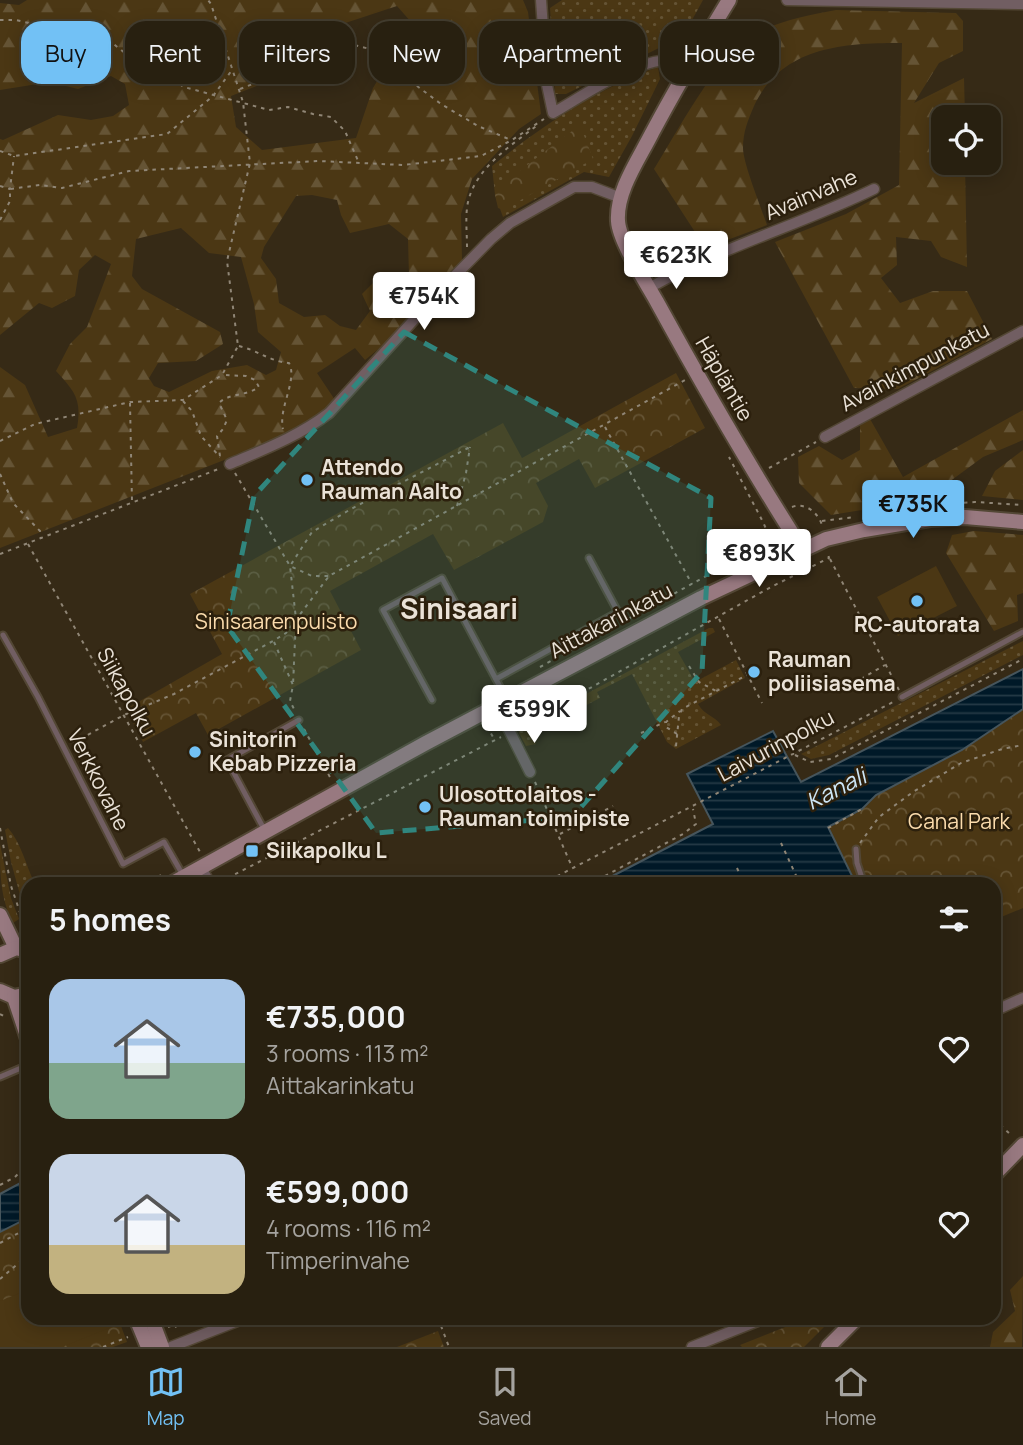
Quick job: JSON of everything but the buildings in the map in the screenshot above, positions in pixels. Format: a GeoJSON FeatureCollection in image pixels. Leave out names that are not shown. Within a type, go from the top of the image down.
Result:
{"type":"FeatureCollection","features":[{"type":"Feature","properties":{"kind":"main road","name":"Häpläntie"},"geometry":{"type":"LineString","coordinates":[[716,21],[729,0]]}},
{"type":"Feature","properties":{"kind":"main road","name":"Häpläntie"},"geometry":{"type":"LineString","coordinates":[[678,84],[634,167],[621,198],[618,223],[649,288],[696,373],[802,550]]}},
{"type":"Feature","properties":{"kind":"main road","name":"Aittakarinkatu"},"geometry":{"type":"LineString","coordinates":[[177,875],[201,860],[265,831],[701,598],[826,539],[930,519],[965,517],[1023,522]]}},
{"type":"Feature","properties":{"kind":"main road"},"geometry":{"type":"LineString","coordinates":[[0,915],[21,947]]}},
{"type":"Feature","properties":{"kind":"main road"},"geometry":{"type":"LineString","coordinates":[[0,955],[21,949]]}},
{"type":"Feature","properties":{"kind":"main road"},"geometry":{"type":"LineString","coordinates":[[10,995],[21,1022]]}},
{"type":"Feature","properties":{"kind":"main road"},"geometry":{"type":"LineString","coordinates":[[1001,1168],[1023,1145]]}},
{"type":"Feature","properties":{"kind":"main road"},"geometry":{"type":"LineString","coordinates":[[139,1325],[148,1347]]}},
{"type":"Feature","properties":{"kind":"main road"},"geometry":{"type":"LineString","coordinates":[[153,1325],[162,1347]]}},
{"type":"Feature","properties":{"kind":"main road"},"geometry":{"type":"LineString","coordinates":[[828,1347],[846,1325]]}},
{"type":"Feature","properties":{"kind":"street"},"geometry":{"type":"LineString","coordinates":[[541,0],[547,85],[553,113],[612,80],[660,60]]}},
{"type":"Feature","properties":{"kind":"street"},"geometry":{"type":"LineString","coordinates":[[787,0],[1023,4]]}},
{"type":"Feature","properties":{"kind":"street"},"geometry":{"type":"LineString","coordinates":[[230,464],[310,428],[329,413],[468,261],[510,223],[574,187],[592,187],[621,198]]}},
{"type":"Feature","properties":{"kind":"street","name":"Avainvahe"},"geometry":{"type":"LineString","coordinates":[[649,288],[722,251],[828,211],[874,189]]}},
{"type":"Feature","properties":{"kind":"street","name":"Avainkimpunkatu"},"geometry":{"type":"LineString","coordinates":[[825,437],[1023,331]]}},
{"type":"Feature","properties":{"kind":"street"},"geometry":{"type":"LineString","coordinates":[[502,703],[510,732],[530,772]]}},
{"type":"Feature","properties":{"kind":"street"},"geometry":{"type":"LineString","coordinates":[[201,860],[207,877]]}},
{"type":"Feature","properties":{"kind":"street"},"geometry":{"type":"LineString","coordinates":[[1001,1007],[1023,998]]}},
{"type":"Feature","properties":{"kind":"street"},"geometry":{"type":"LineString","coordinates":[[171,1347],[226,1325]]}},
{"type":"Feature","properties":{"kind":"street"},"geometry":{"type":"LineString","coordinates":[[692,1347],[747,1325]]}},
{"type":"Feature","properties":{"kind":"lane"},"geometry":{"type":"LineString","coordinates":[[496,679],[618,612],[589,558]]}},
{"type":"Feature","properties":{"kind":"lane"},"geometry":{"type":"LineString","coordinates":[[432,700],[383,610],[442,578],[496,679],[502,703]]}},
{"type":"Feature","properties":{"kind":"lane"},"geometry":{"type":"LineString","coordinates":[[902,697],[1023,632]]}},
{"type":"Feature","properties":{"kind":"lane","name":"Verkkovahe"},"geometry":{"type":"LineString","coordinates":[[3,635],[124,864],[164,842],[177,875]]}},
{"type":"Feature","properties":{"kind":"lane"},"geometry":{"type":"LineString","coordinates":[[265,831],[227,760],[299,720]]}},
{"type":"Feature","properties":{"kind":"lane"},"geometry":{"type":"LineString","coordinates":[[856,849],[856,863],[861,877]]}},
{"type":"Feature","properties":{"kind":"lane"},"geometry":{"type":"LineString","coordinates":[[0,1077],[21,1068]]}},
{"type":"Feature","properties":{"kind":"path"},"geometry":{"type":"LineString","coordinates":[[0,441],[36,424],[130,402],[183,400],[222,375],[238,346],[227,261],[250,163],[243,102],[208,0]]}},
{"type":"Feature","properties":{"kind":"path"},"geometry":{"type":"LineString","coordinates":[[0,20],[16,20],[105,37],[131,58],[156,69],[184,87],[269,110],[288,107],[331,117],[345,131],[359,163]]}},
{"type":"Feature","properties":{"kind":"path"},"geometry":{"type":"LineString","coordinates":[[239,90],[273,76],[283,62],[346,43],[374,50],[394,74],[478,126],[512,140]]}},
{"type":"Feature","properties":{"kind":"path"},"geometry":{"type":"LineString","coordinates":[[0,150],[14,156],[167,134],[213,96],[233,68]]}},
{"type":"Feature","properties":{"kind":"path"},"geometry":{"type":"LineString","coordinates":[[0,186],[10,189],[40,186],[62,188],[129,171],[193,169],[250,163],[404,165],[481,156],[512,140],[553,113]]}},
{"type":"Feature","properties":{"kind":"path"},"geometry":{"type":"LineString","coordinates":[[468,261],[468,200],[482,173],[506,149],[553,113]]}},
{"type":"Feature","properties":{"kind":"path"},"geometry":{"type":"LineString","coordinates":[[0,220],[10,201],[14,156]]}},
{"type":"Feature","properties":{"kind":"path"},"geometry":{"type":"LineString","coordinates":[[238,346],[259,352],[272,362],[289,363],[293,370],[288,398],[281,413],[282,428]]}},
{"type":"Feature","properties":{"kind":"path"},"geometry":{"type":"LineString","coordinates":[[64,748],[273,641],[286,633],[329,576],[696,373]]}},
{"type":"Feature","properties":{"kind":"path"},"geometry":{"type":"LineString","coordinates":[[183,400],[192,411],[201,436],[220,457],[217,436],[227,420],[219,403],[224,398],[251,393],[258,387],[255,380],[246,376],[222,375]]}},
{"type":"Feature","properties":{"kind":"path"},"geometry":{"type":"LineString","coordinates":[[130,402],[132,503]]}},
{"type":"Feature","properties":{"kind":"path"},"geometry":{"type":"LineString","coordinates":[[604,426],[692,584]]}},
{"type":"Feature","properties":{"kind":"path"},"geometry":{"type":"LineString","coordinates":[[756,475],[825,437]]}},
{"type":"Feature","properties":{"kind":"path"},"geometry":{"type":"LineString","coordinates":[[289,566],[312,532],[470,447],[466,473],[456,506]]}},
{"type":"Feature","properties":{"kind":"path"},"geometry":{"type":"LineString","coordinates":[[536,669],[752,551],[766,539],[763,522],[725,450]]}},
{"type":"Feature","properties":{"kind":"path"},"geometry":{"type":"LineString","coordinates":[[0,554],[230,464],[289,566],[296,620],[293,685]]}},
{"type":"Feature","properties":{"kind":"path"},"geometry":{"type":"LineString","coordinates":[[0,474],[13,503],[40,531],[41,539]]}},
{"type":"Feature","properties":{"kind":"path"},"geometry":{"type":"LineString","coordinates":[[826,539],[829,558],[902,697]]}},
{"type":"Feature","properties":{"kind":"path","name":"Siikapolku"},"geometry":{"type":"LineString","coordinates":[[28,544],[201,860]]}},
{"type":"Feature","properties":{"kind":"path"},"geometry":{"type":"LineString","coordinates":[[229,877],[510,732],[771,587],[829,558]]}},
{"type":"Feature","properties":{"kind":"path"},"geometry":{"type":"LineString","coordinates":[[289,566],[312,576],[329,576]]}},
{"type":"Feature","properties":{"kind":"path"},"geometry":{"type":"LineString","coordinates":[[718,618],[762,703]]}},
{"type":"Feature","properties":{"kind":"path"},"geometry":{"type":"LineString","coordinates":[[794,755],[810,762],[831,760],[1023,659]]}},
{"type":"Feature","properties":{"kind":"path"},"geometry":{"type":"LineString","coordinates":[[861,678],[886,665]]}},
{"type":"Feature","properties":{"kind":"path"},"geometry":{"type":"LineString","coordinates":[[690,666],[699,682],[716,691]]}},
{"type":"Feature","properties":{"kind":"path"},"geometry":{"type":"LineString","coordinates":[[641,733],[666,722],[682,709],[747,675]]}},
{"type":"Feature","properties":{"kind":"path","name":"Laivurinpolku"},"geometry":{"type":"LineString","coordinates":[[555,877],[902,697]]}},
{"type":"Feature","properties":{"kind":"path"},"geometry":{"type":"LineString","coordinates":[[676,746],[682,709]]}},
{"type":"Feature","properties":{"kind":"path"},"geometry":{"type":"LineString","coordinates":[[666,722],[666,726],[678,734]]}},
{"type":"Feature","properties":{"kind":"path"},"geometry":{"type":"LineString","coordinates":[[856,849],[878,817],[913,792],[961,763],[1023,745]]}},
{"type":"Feature","properties":{"kind":"path"},"geometry":{"type":"LineString","coordinates":[[530,772],[573,867]]}},
{"type":"Feature","properties":{"kind":"path"},"geometry":{"type":"LineString","coordinates":[[559,834],[613,806]]}},
{"type":"Feature","properties":{"kind":"path"},"geometry":{"type":"LineString","coordinates":[[603,877],[683,834],[696,824],[692,808]]}},
{"type":"Feature","properties":{"kind":"path"},"geometry":{"type":"LineString","coordinates":[[828,828],[862,809]]}},
{"type":"Feature","properties":{"kind":"path"},"geometry":{"type":"LineString","coordinates":[[0,828],[11,886],[21,915]]}},
{"type":"Feature","properties":{"kind":"path"},"geometry":{"type":"LineString","coordinates":[[781,843],[797,877]]}},
{"type":"Feature","properties":{"kind":"path"},"geometry":{"type":"LineString","coordinates":[[201,860],[205,850]]}},
{"type":"Feature","properties":{"kind":"path"},"geometry":{"type":"LineString","coordinates":[[737,868],[741,877]]}},
{"type":"Feature","properties":{"kind":"path"},"geometry":{"type":"LineString","coordinates":[[1001,1125],[1023,1145]]}},
{"type":"Feature","properties":{"kind":"path"},"geometry":{"type":"LineString","coordinates":[[0,1185],[21,1171]]}},
{"type":"Feature","properties":{"kind":"path"},"geometry":{"type":"LineString","coordinates":[[0,1243],[21,1232]]}},
{"type":"Feature","properties":{"kind":"path"},"geometry":{"type":"LineString","coordinates":[[0,1279],[21,1261]]}},
{"type":"Feature","properties":{"kind":"path"},"geometry":{"type":"LineString","coordinates":[[441,1325],[449,1347]]}},
{"type":"Feature","properties":{"kind":"path"},"geometry":{"type":"LineString","coordinates":[[103,1347],[132,1335]]}},
{"type":"Feature","properties":{"kind":"highlighted area"},"geometry":{"type":"Polygon","coordinates":[[[404,332],[711,498],[702,672],[572,817],[376,833],[227,626],[254,496],[404,332]]]}},
{"type":"Feature","properties":{"kind":"green space"},"geometry":{"type":"Polygon","coordinates":[[[27,0],[523,0],[529,21],[479,21],[479,84],[537,84],[541,114],[519,129],[472,179],[461,214],[462,260],[391,339],[365,360],[355,348],[317,373],[335,400],[328,409],[298,431],[0,548],[0,367],[25,385],[48,437],[77,428],[76,396],[56,371],[70,344],[87,327],[111,264],[95,255],[79,270],[75,296],[52,308],[39,303],[0,335],[0,139],[58,115],[91,120],[113,116],[129,105],[125,84],[111,76],[111,21],[21,21],[21,84],[38,84],[0,90],[0,3],[19,5],[27,0]],[[312,195],[296,196],[264,247],[261,258],[276,279],[279,303],[304,317],[325,315],[340,326],[356,330],[370,311],[362,294],[379,277],[409,276],[408,239],[389,224],[350,233],[337,200],[312,195]],[[181,228],[136,239],[132,276],[142,289],[220,332],[223,344],[196,361],[158,363],[149,378],[154,386],[169,392],[212,371],[247,365],[266,375],[276,370],[281,352],[258,332],[254,304],[241,257],[209,253],[181,228]]]}},
{"type":"Feature","properties":{"kind":"green space"},"geometry":{"type":"Polygon","coordinates":[[[562,0],[703,0],[691,21],[660,21],[660,47],[646,54],[646,21],[551,21],[550,8],[562,0]]]}},
{"type":"Feature","properties":{"kind":"green space"},"geometry":{"type":"Polygon","coordinates":[[[836,10],[956,13],[963,21],[963,51],[939,63],[914,103],[964,78],[965,105],[931,105],[931,175],[965,175],[967,267],[941,257],[931,241],[896,237],[897,265],[881,278],[900,303],[933,291],[967,291],[992,339],[898,389],[854,388],[775,242],[846,214],[899,185],[902,43],[837,47],[798,60],[779,73],[779,24],[836,10]]]}},
{"type":"Feature","properties":{"kind":"green space"},"geometry":{"type":"Polygon","coordinates":[[[658,67],[660,79],[609,177],[584,172],[503,217],[495,195],[492,166],[592,97],[618,84],[646,84],[646,72],[658,67]]]}},
{"type":"Feature","properties":{"kind":"green space"},"geometry":{"type":"Polygon","coordinates":[[[58,84],[91,84],[78,89],[58,84]]]}},
{"type":"Feature","properties":{"kind":"green space"},"geometry":{"type":"Polygon","coordinates":[[[554,84],[586,84],[566,94],[555,94],[554,84]]]}},
{"type":"Feature","properties":{"kind":"green space"},"geometry":{"type":"Polygon","coordinates":[[[706,84],[768,84],[748,121],[743,148],[767,225],[714,245],[697,235],[654,169],[706,84]]]}},
{"type":"Feature","properties":{"kind":"green space"},"geometry":{"type":"Polygon","coordinates":[[[580,125],[593,159],[503,210],[498,208],[495,195],[498,187],[580,125]]]}},
{"type":"Feature","properties":{"kind":"green space","name":"Sinisaarenpuisto"},"geometry":{"type":"Polygon","coordinates":[[[676,373],[705,428],[595,488],[579,459],[536,483],[548,506],[543,522],[454,570],[433,534],[330,591],[361,650],[208,735],[196,713],[143,742],[126,709],[222,654],[190,594],[503,423],[522,458],[676,373]]]}},
{"type":"Feature","properties":{"kind":"green space"},"geometry":{"type":"Polygon","coordinates":[[[1023,410],[1023,440],[983,457],[930,496],[905,503],[831,515],[799,483],[798,457],[819,446],[842,460],[860,450],[860,425],[870,419],[903,477],[1023,410]]]}},
{"type":"Feature","properties":{"kind":"green space"},"geometry":{"type":"Polygon","coordinates":[[[1023,450],[1023,500],[982,496],[995,471],[1023,450]]]}},
{"type":"Feature","properties":{"kind":"green space"},"geometry":{"type":"Polygon","coordinates":[[[974,531],[1023,535],[1023,593],[1017,595],[1018,621],[994,631],[946,553],[952,535],[974,531]]]}},
{"type":"Feature","properties":{"kind":"green space","name":"RC-autorata"},"geometry":{"type":"Polygon","coordinates":[[[936,566],[957,606],[898,636],[877,597],[936,566]]]}},
{"type":"Feature","properties":{"kind":"green space"},"geometry":{"type":"Polygon","coordinates":[[[713,628],[715,632],[678,652],[695,682],[736,660],[745,678],[698,704],[721,725],[676,749],[667,742],[632,674],[597,692],[600,698],[531,734],[536,744],[526,746],[519,730],[713,628]]]}},
{"type":"Feature","properties":{"kind":"green space"},"geometry":{"type":"Polygon","coordinates":[[[1023,641],[1023,655],[829,755],[811,759],[801,754],[1023,641]]]}},
{"type":"Feature","properties":{"kind":"green space","name":"Canal Park"},"geometry":{"type":"Polygon","coordinates":[[[1023,709],[1023,908],[1001,917],[1001,877],[852,877],[828,828],[862,809],[876,795],[962,750],[1023,709]]]}},
{"type":"Feature","properties":{"kind":"green space"},"geometry":{"type":"Polygon","coordinates":[[[8,828],[13,834],[32,877],[21,877],[21,898],[11,862],[5,830],[8,828]]]}},
{"type":"Feature","properties":{"kind":"green space"},"geometry":{"type":"Polygon","coordinates":[[[0,844],[11,898],[19,919],[13,923],[3,894],[0,844]]]}},
{"type":"Feature","properties":{"kind":"green space"},"geometry":{"type":"Polygon","coordinates":[[[21,1222],[21,1325],[121,1325],[127,1342],[113,1347],[0,1347],[0,1232],[21,1222]]]}},
{"type":"Feature","properties":{"kind":"green space"},"geometry":{"type":"Polygon","coordinates":[[[1023,1276],[1022,1347],[990,1347],[993,1332],[1015,1311],[1010,1290],[1023,1276]]]}},
{"type":"Feature","properties":{"kind":"green space"},"geometry":{"type":"Polygon","coordinates":[[[21,1293],[21,1325],[108,1325],[109,1328],[62,1347],[0,1347],[0,1301],[21,1293]]]}},
{"type":"Feature","properties":{"kind":"green space"},"geometry":{"type":"Polygon","coordinates":[[[790,1325],[824,1327],[804,1347],[740,1345],[790,1325]]]}},
{"type":"Feature","properties":{"kind":"green space"},"geometry":{"type":"Polygon","coordinates":[[[438,1331],[444,1347],[397,1347],[438,1331]]]}},
{"type":"Feature","properties":{"kind":"water","name":"Kanali"},"geometry":{"type":"Polygon","coordinates":[[[1023,669],[1023,709],[962,750],[876,795],[862,809],[828,827],[853,877],[611,877],[713,824],[687,774],[773,731],[801,782],[1023,669]]]}},
{"type":"Feature","properties":{"kind":"water"},"geometry":{"type":"Polygon","coordinates":[[[21,1183],[21,1222],[0,1232],[0,1194],[21,1183]]]}},
{"type":"Feature","properties":{"kind":"place","name":"Attendo Rauman Aalto"},"geometry":{"type":"Point","coordinates":[307,480]}},
{"type":"Feature","properties":{"kind":"place","name":"RC-autorata"},"geometry":{"type":"Point","coordinates":[917,601]}},
{"type":"Feature","properties":{"kind":"place","name":"Rauman poliisiasema"},"geometry":{"type":"Point","coordinates":[754,672]}},
{"type":"Feature","properties":{"kind":"place","name":"Sinitorin Kebab Pizzeria"},"geometry":{"type":"Point","coordinates":[195,752]}},
{"type":"Feature","properties":{"kind":"place","name":"Ulosottolaitos - Rauman toimipiste"},"geometry":{"type":"Point","coordinates":[425,807]}},
{"type":"Feature","properties":{"kind":"place","name":"Siikapolku L"},"geometry":{"type":"Point","coordinates":[252,851]}},
{"type":"Feature","properties":{"kind":"district","name":"Sinisaari"},"geometry":{"type":"Point","coordinates":[459,609]}}]}
